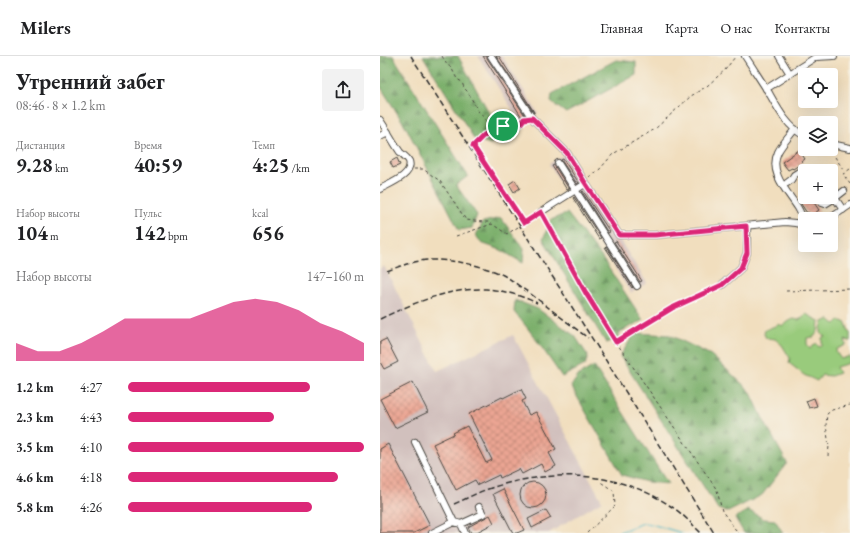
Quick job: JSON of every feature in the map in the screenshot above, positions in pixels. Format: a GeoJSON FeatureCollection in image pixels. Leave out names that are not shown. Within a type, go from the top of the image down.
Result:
{"type":"FeatureCollection","features":[{"type":"Feature","properties":{"kind":"street"},"geometry":{"type":"LineString","coordinates":[[491,56],[532,118],[567,153],[584,183],[619,235]]}},
{"type":"Feature","properties":{"kind":"street"},"geometry":{"type":"LineString","coordinates":[[745,56],[783,116],[791,126],[798,132]]}},
{"type":"Feature","properties":{"kind":"street"},"geometry":{"type":"LineString","coordinates":[[779,56],[790,74]]}},
{"type":"Feature","properties":{"kind":"street"},"geometry":{"type":"LineString","coordinates":[[766,89],[816,56],[834,56]]}},
{"type":"Feature","properties":{"kind":"street"},"geometry":{"type":"LineString","coordinates":[[380,120],[401,154],[408,159],[409,163],[409,168],[401,178],[380,189]]}},
{"type":"Feature","properties":{"kind":"street"},"geometry":{"type":"LineString","coordinates":[[795,129],[778,151],[775,161],[779,179],[800,212]]}},
{"type":"Feature","properties":{"kind":"street"},"geometry":{"type":"LineString","coordinates":[[380,136],[388,132]]}},
{"type":"Feature","properties":{"kind":"street"},"geometry":{"type":"LineString","coordinates":[[838,145],[850,148]]}},
{"type":"Feature","properties":{"kind":"street"},"geometry":{"type":"LineString","coordinates":[[558,163],[637,286]]}},
{"type":"Feature","properties":{"kind":"street"},"geometry":{"type":"LineString","coordinates":[[787,183],[798,173]]}},
{"type":"Feature","properties":{"kind":"street"},"geometry":{"type":"LineString","coordinates":[[541,212],[584,183]]}},
{"type":"Feature","properties":{"kind":"street"},"geometry":{"type":"LineString","coordinates":[[838,196],[844,191]]}},
{"type":"Feature","properties":{"kind":"street"},"geometry":{"type":"LineString","coordinates":[[838,202],[843,210]]}},
{"type":"Feature","properties":{"kind":"street"},"geometry":{"type":"LineString","coordinates":[[838,213],[850,205]]}},
{"type":"Feature","properties":{"kind":"street"},"geometry":{"type":"LineString","coordinates":[[607,239],[619,235],[655,235],[786,222],[798,225]]}},
{"type":"Feature","properties":{"kind":"street"},"geometry":{"type":"LineString","coordinates":[[722,285],[741,268],[747,253],[746,226]]}},
{"type":"Feature","properties":{"kind":"street"},"geometry":{"type":"LineString","coordinates":[[415,442],[457,523],[465,533]]}},
{"type":"Feature","properties":{"kind":"street"},"geometry":{"type":"LineString","coordinates":[[432,533],[483,514],[479,507]]}},
{"type":"Feature","properties":{"kind":"path"},"geometry":{"type":"LineString","coordinates":[[442,56],[447,65],[452,67],[457,79],[462,82],[464,88],[468,92],[478,111],[485,119],[489,129],[492,132]]}},
{"type":"Feature","properties":{"kind":"path"},"geometry":{"type":"LineString","coordinates":[[584,183],[599,170],[613,154],[655,129],[691,96],[707,86],[725,70],[735,58]]}},
{"type":"Feature","properties":{"kind":"path"},"geometry":{"type":"LineString","coordinates":[[524,223],[473,146],[484,135],[506,126],[515,128],[524,119],[532,118]]}},
{"type":"Feature","properties":{"kind":"path"},"geometry":{"type":"LineString","coordinates":[[835,157],[846,172]]}},
{"type":"Feature","properties":{"kind":"path"},"geometry":{"type":"LineString","coordinates":[[409,168],[423,169],[440,181],[466,220],[490,222],[507,234],[541,212],[587,295],[616,342],[717,490],[722,511],[738,533]]}},
{"type":"Feature","properties":{"kind":"path"},"geometry":{"type":"LineString","coordinates":[[850,169],[843,174],[850,184]]}},
{"type":"Feature","properties":{"kind":"path"},"geometry":{"type":"LineString","coordinates":[[456,236],[492,224]]}},
{"type":"Feature","properties":{"kind":"path"},"geometry":{"type":"LineString","coordinates":[[613,344],[672,308],[722,285]]}},
{"type":"Feature","properties":{"kind":"path"},"geometry":{"type":"LineString","coordinates":[[786,291],[850,289]]}},
{"type":"Feature","properties":{"kind":"path"},"geometry":{"type":"LineString","coordinates":[[828,456],[829,446],[826,425],[827,414],[832,410],[850,405]]}},
{"type":"Feature","properties":{"kind":"path"},"geometry":{"type":"LineString","coordinates":[[587,533],[615,506],[614,491],[599,481]]}},
{"type":"Feature","properties":{"kind":"shaded area"},"geometry":{"type":"Polygon","coordinates":[[[478,56],[502,56],[538,113],[521,123],[478,56]]]}},
{"type":"Feature","properties":{"kind":"shaded area"},"geometry":{"type":"Polygon","coordinates":[[[565,154],[647,283],[631,293],[549,164],[565,154]]]}},
{"type":"Feature","properties":{"kind":"shaded area"},"geometry":{"type":"Polygon","coordinates":[[[384,266],[437,371],[513,335],[602,501],[549,533],[380,533],[380,269],[384,266]]]}},
{"type":"Feature","properties":{"kind":"green space"},"geometry":{"type":"Polygon","coordinates":[[[380,56],[393,56],[468,176],[456,185],[477,215],[472,228],[459,230],[406,127],[380,86],[380,56]]]}},
{"type":"Feature","properties":{"kind":"green space"},"geometry":{"type":"Polygon","coordinates":[[[423,56],[458,56],[498,129],[498,137],[491,144],[475,140],[423,56]]]}},
{"type":"Feature","properties":{"kind":"green space"},"geometry":{"type":"Polygon","coordinates":[[[616,60],[636,62],[636,75],[566,113],[551,102],[552,94],[616,60]]]}},
{"type":"Feature","properties":{"kind":"green space"},"geometry":{"type":"Polygon","coordinates":[[[567,213],[600,255],[643,320],[620,332],[618,338],[606,343],[543,239],[551,220],[567,213]]]}},
{"type":"Feature","properties":{"kind":"green space"},"geometry":{"type":"Polygon","coordinates":[[[501,218],[524,249],[523,263],[501,250],[481,243],[476,235],[483,222],[501,218]]]}},
{"type":"Feature","properties":{"kind":"green space"},"geometry":{"type":"Polygon","coordinates":[[[515,300],[538,309],[575,336],[588,356],[585,365],[562,377],[514,312],[515,300]]]}},
{"type":"Feature","properties":{"kind":"green space"},"geometry":{"type":"Polygon","coordinates":[[[806,314],[819,321],[818,331],[814,337],[807,338],[807,344],[810,349],[816,343],[819,347],[822,346],[822,338],[825,336],[821,334],[821,328],[823,322],[829,319],[835,324],[839,320],[846,323],[850,333],[850,341],[845,340],[846,345],[837,349],[836,352],[841,359],[850,356],[850,363],[836,367],[839,373],[831,376],[822,375],[817,381],[804,375],[789,363],[790,358],[782,345],[775,339],[766,338],[764,334],[765,330],[780,324],[781,326],[793,319],[799,320],[806,314]]]}},
{"type":"Feature","properties":{"kind":"green space"},"geometry":{"type":"Polygon","coordinates":[[[635,333],[670,335],[711,355],[750,391],[764,421],[787,463],[762,495],[728,512],[718,509],[620,356],[635,333]]]}},
{"type":"Feature","properties":{"kind":"green space"},"geometry":{"type":"Polygon","coordinates":[[[594,366],[668,484],[647,482],[622,475],[571,386],[579,375],[594,366]]]}},
{"type":"Feature","properties":{"kind":"green space"},"geometry":{"type":"Polygon","coordinates":[[[748,510],[764,519],[775,520],[783,533],[744,533],[735,518],[748,510]]]}},
{"type":"Feature","properties":{"kind":"building"},"geometry":{"type":"Polygon","coordinates":[[[483,56],[487,56],[526,117],[523,119],[483,56]]]}},
{"type":"Feature","properties":{"kind":"building"},"geometry":{"type":"Polygon","coordinates":[[[496,56],[499,56],[534,113],[496,56]]]}},
{"type":"Feature","properties":{"kind":"building"},"geometry":{"type":"Polygon","coordinates":[[[798,151],[798,156],[803,156],[805,159],[793,169],[788,170],[782,162],[798,151]]]}},
{"type":"Feature","properties":{"kind":"building"},"geometry":{"type":"Polygon","coordinates":[[[397,158],[400,165],[393,168],[390,162],[397,158]]]}},
{"type":"Feature","properties":{"kind":"building"},"geometry":{"type":"Polygon","coordinates":[[[563,159],[579,183],[577,184],[561,160],[563,159]]]}},
{"type":"Feature","properties":{"kind":"building"},"geometry":{"type":"Polygon","coordinates":[[[554,165],[569,189],[567,190],[552,166],[554,165]]]}},
{"type":"Feature","properties":{"kind":"building"},"geometry":{"type":"Polygon","coordinates":[[[515,180],[520,188],[514,192],[509,184],[515,180]]]}},
{"type":"Feature","properties":{"kind":"building"},"geometry":{"type":"Polygon","coordinates":[[[583,191],[610,232],[608,233],[582,192],[583,191]]]}},
{"type":"Feature","properties":{"kind":"building"},"geometry":{"type":"Polygon","coordinates":[[[574,197],[601,238],[599,239],[573,198],[574,197]]]}},
{"type":"Feature","properties":{"kind":"building"},"geometry":{"type":"Polygon","coordinates":[[[801,204],[815,204],[819,210],[816,212],[806,212],[801,204]]]}},
{"type":"Feature","properties":{"kind":"building"},"geometry":{"type":"Polygon","coordinates":[[[616,241],[642,281],[640,282],[614,242],[616,241]]]}},
{"type":"Feature","properties":{"kind":"building"},"geometry":{"type":"Polygon","coordinates":[[[606,246],[633,287],[632,288],[605,247],[606,246]]]}},
{"type":"Feature","properties":{"kind":"building"},"geometry":{"type":"Polygon","coordinates":[[[386,339],[398,362],[384,369],[380,362],[380,342],[386,339]]]}},
{"type":"Feature","properties":{"kind":"building"},"geometry":{"type":"Polygon","coordinates":[[[413,382],[428,412],[395,428],[380,399],[413,382]]]}},
{"type":"Feature","properties":{"kind":"building"},"geometry":{"type":"Polygon","coordinates":[[[521,389],[526,399],[522,401],[529,415],[536,412],[556,449],[549,453],[556,466],[545,472],[541,464],[522,474],[519,469],[500,478],[499,475],[478,485],[475,480],[456,490],[433,444],[467,426],[486,463],[492,460],[469,414],[521,389]]]}},
{"type":"Feature","properties":{"kind":"building"},"geometry":{"type":"Polygon","coordinates":[[[814,398],[817,406],[809,408],[806,401],[814,398]]]}},
{"type":"Feature","properties":{"kind":"building"},"geometry":{"type":"Polygon","coordinates":[[[388,444],[430,525],[414,533],[380,533],[380,449],[388,444]]]}},
{"type":"Feature","properties":{"kind":"building"},"geometry":{"type":"Polygon","coordinates":[[[533,482],[542,486],[546,495],[542,504],[533,508],[524,504],[520,495],[524,486],[533,482]]]}},
{"type":"Feature","properties":{"kind":"building"},"geometry":{"type":"Polygon","coordinates":[[[503,489],[524,530],[517,533],[513,533],[493,494],[503,489]]]}},
{"type":"Feature","properties":{"kind":"building"},"geometry":{"type":"Polygon","coordinates":[[[546,510],[551,518],[532,528],[528,519],[546,510]]]}},
{"type":"Feature","properties":{"kind":"building"},"geometry":{"type":"Polygon","coordinates":[[[490,515],[494,523],[475,533],[471,533],[468,527],[490,515]]]}},
{"type":"Feature","properties":{"kind":"waterway"},"geometry":{"type":"LineString","coordinates":[[617,533],[643,523],[682,533]]}},
{"type":"Feature","properties":{"kind":"railway"},"geometry":{"type":"LineString","coordinates":[[411,56],[595,343],[714,533]]}},
{"type":"Feature","properties":{"kind":"railway"},"geometry":{"type":"LineString","coordinates":[[387,271],[412,263],[428,260],[456,262],[486,268],[503,275],[528,292],[588,338]]}},
{"type":"Feature","properties":{"kind":"railway"},"geometry":{"type":"LineString","coordinates":[[380,319],[418,302],[445,294],[472,289],[486,289],[506,292],[537,303]]}},
{"type":"Feature","properties":{"kind":"railway"},"geometry":{"type":"LineString","coordinates":[[454,504],[477,493],[508,483],[531,478],[579,476],[603,479],[648,493],[678,511],[701,533]]}},
{"type":"Feature","properties":{"kind":"route"},"geometry":{"type":"LineString","coordinates":[[532,118],[567,153],[619,235],[655,235],[746,226],[747,253],[741,268],[722,285],[672,308],[616,342],[587,295],[541,212],[524,223],[473,146],[484,135],[503,126],[515,128],[524,119],[532,118]]}}]}
